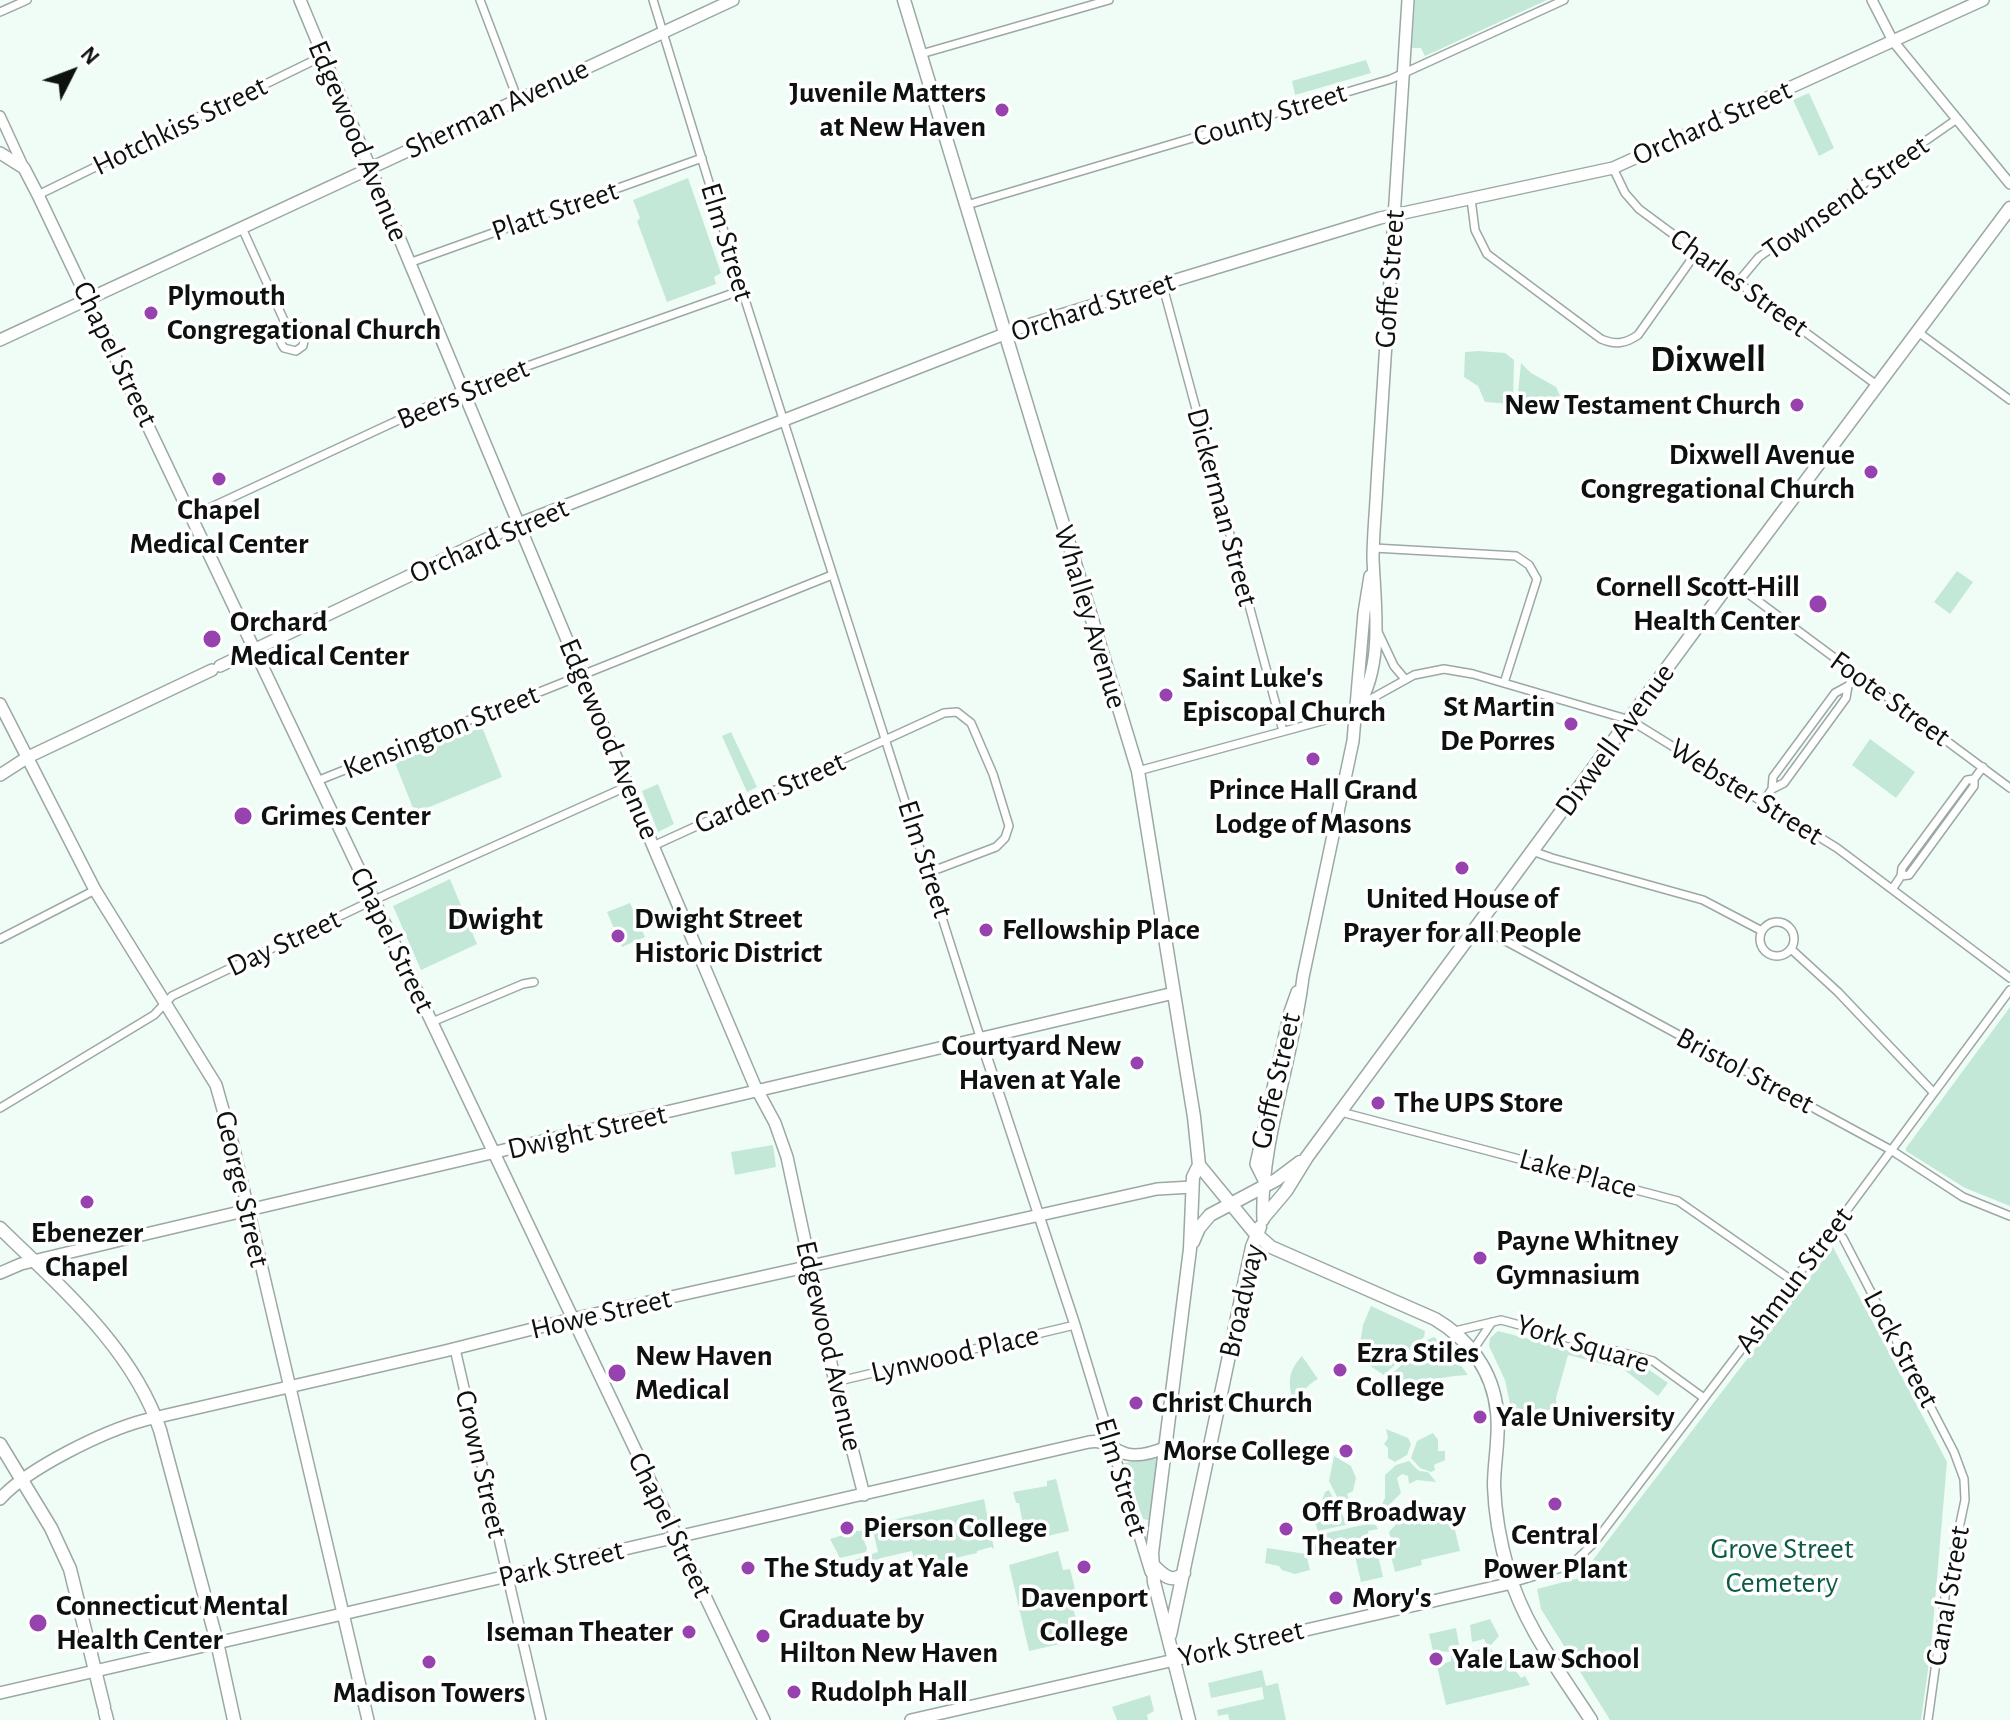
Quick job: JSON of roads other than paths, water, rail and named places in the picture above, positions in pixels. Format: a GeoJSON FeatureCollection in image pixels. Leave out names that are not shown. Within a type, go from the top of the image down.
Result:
{"type":"FeatureCollection","features":[{"type":"Feature","properties":{"kind":"main road","name":"Edgewood Avenue"},"geometry":{"type":"LineString","coordinates":[[300,0],[653,846],[758,1092],[775,1123],[787,1157],[835,1382],[864,1495]]}},
{"type":"Feature","properties":{"kind":"main road","name":"Sherman Avenue"},"geometry":{"type":"LineString","coordinates":[[0,340],[733,0]]}},
{"type":"Feature","properties":{"kind":"main road","name":"Whalley Avenue"},"geometry":{"type":"LineString","coordinates":[[904,0],[1138,771],[1194,1117],[1199,1165],[1193,1177],[1190,1249]]}},
{"type":"Feature","properties":{"kind":"main road","name":"Goffe Street"},"geometry":{"type":"LineString","coordinates":[[1358,707],[1369,688],[1377,628],[1374,553],[1408,0]]}},
{"type":"Feature","properties":{"kind":"main road","name":"Orchard Street"},"geometry":{"type":"LineString","coordinates":[[0,775],[28,757],[518,524],[1025,326],[1394,214],[1613,168],[1983,0]]}},
{"type":"Feature","properties":{"kind":"main road"},"geometry":{"type":"LineString","coordinates":[[0,153],[24,168]]}},
{"type":"Feature","properties":{"kind":"main road","name":"Chapel Street"},"geometry":{"type":"LineString","coordinates":[[24,168],[764,1720]]}},
{"type":"Feature","properties":{"kind":"main road","name":"Dixwell Avenue"},"geometry":{"type":"LineString","coordinates":[[1264,1219],[1731,581],[2010,208]]}},
{"type":"Feature","properties":{"kind":"main road","name":"Goffe Street"},"geometry":{"type":"LineString","coordinates":[[1264,1219],[1267,1166],[1353,741],[1364,613],[1374,553]]}},
{"type":"Feature","properties":{"kind":"main road","name":"George Street"},"geometry":{"type":"LineString","coordinates":[[0,704],[95,890],[216,1085],[368,1720]]}},
{"type":"Feature","properties":{"kind":"main road","name":"Dwight Street"},"geometry":{"type":"LineString","coordinates":[[0,1273],[34,1261],[1174,993]]}},
{"type":"Feature","properties":{"kind":"main road","name":"Dixwell Avenue"},"geometry":{"type":"LineString","coordinates":[[1190,1249],[1204,1220],[1276,1180],[1307,1157]]}},
{"type":"Feature","properties":{"kind":"main road"},"geometry":{"type":"LineString","coordinates":[[1199,1165],[1257,1235],[1279,1252],[1435,1319],[1455,1331],[1473,1350],[1488,1378],[1497,1411],[1495,1506],[1512,1583],[1531,1629],[1591,1720]]}},
{"type":"Feature","properties":{"kind":"main road","name":"Howe Street"},"geometry":{"type":"LineString","coordinates":[[0,1499],[60,1457],[114,1430],[156,1417],[572,1319],[1157,1189],[1192,1187]]}},
{"type":"Feature","properties":{"kind":"main road","name":"Broadway"},"geometry":{"type":"LineString","coordinates":[[1169,1638],[1252,1247],[1264,1219]]}},
{"type":"Feature","properties":{"kind":"main road"},"geometry":{"type":"LineString","coordinates":[[0,1228],[85,1313],[114,1347],[156,1417],[217,1642],[234,1720]]}},
{"type":"Feature","properties":{"kind":"main road","name":"Broadway"},"geometry":{"type":"LineString","coordinates":[[1154,1582],[1153,1541],[1190,1249]]}},
{"type":"Feature","properties":{"kind":"main road","name":"Park Street"},"geometry":{"type":"LineString","coordinates":[[0,1693],[1098,1440],[1126,1454],[1167,1447]]}},
{"type":"Feature","properties":{"kind":"main road"},"geometry":{"type":"LineString","coordinates":[[0,1444],[51,1528],[70,1569],[105,1713]]}},
{"type":"Feature","properties":{"kind":"main road"},"geometry":{"type":"LineString","coordinates":[[1153,1565],[1170,1579],[1177,1579],[1184,1573]]}},
{"type":"Feature","properties":{"kind":"main road","name":"Elm Street"},"geometry":{"type":"LineString","coordinates":[[1154,1582],[1189,1720]]}},
{"type":"Feature","properties":{"kind":"main road","name":"York Street"},"geometry":{"type":"LineString","coordinates":[[911,1720],[1512,1583]]}},
{"type":"Feature","properties":{"kind":"street"},"geometry":{"type":"LineString","coordinates":[[0,12],[27,0]]}},
{"type":"Feature","properties":{"kind":"street"},"geometry":{"type":"LineString","coordinates":[[480,0],[518,100]]}},
{"type":"Feature","properties":{"kind":"street","name":"Elm Street"},"geometry":{"type":"LineString","coordinates":[[653,0],[832,575],[1040,1215],[1154,1582]]}},
{"type":"Feature","properties":{"kind":"street"},"geometry":{"type":"LineString","coordinates":[[921,54],[1109,0]]}},
{"type":"Feature","properties":{"kind":"street","name":"County Street"},"geometry":{"type":"LineString","coordinates":[[967,205],[1403,73],[1564,0]]}},
{"type":"Feature","properties":{"kind":"street"},"geometry":{"type":"LineString","coordinates":[[1872,0],[1893,41],[2010,184]]}},
{"type":"Feature","properties":{"kind":"street","name":"Hotchkiss Street"},"geometry":{"type":"LineString","coordinates":[[38,195],[323,56]]}},
{"type":"Feature","properties":{"kind":"street","name":"Chapel Street"},"geometry":{"type":"LineString","coordinates":[[0,116],[24,168]]}},
{"type":"Feature","properties":{"kind":"street","name":"Townsend Street"},"geometry":{"type":"LineString","coordinates":[[1738,282],[1759,257],[1957,119]]}},
{"type":"Feature","properties":{"kind":"street","name":"Platt Street"},"geometry":{"type":"LineString","coordinates":[[409,263],[702,158]]}},
{"type":"Feature","properties":{"kind":"street","name":"Charles Street"},"geometry":{"type":"LineString","coordinates":[[1613,168],[1633,204],[1878,386]]}},
{"type":"Feature","properties":{"kind":"street"},"geometry":{"type":"LineString","coordinates":[[1471,199],[1475,230],[1487,254],[1601,339],[1614,343],[1623,343],[1638,335],[1696,253]]}},
{"type":"Feature","properties":{"kind":"street"},"geometry":{"type":"LineString","coordinates":[[242,228],[287,327]]}},
{"type":"Feature","properties":{"kind":"street","name":"Dickerman Street"},"geometry":{"type":"LineString","coordinates":[[1162,283],[1283,731]]}},
{"type":"Feature","properties":{"kind":"street","name":"Beers Street"},"geometry":{"type":"LineString","coordinates":[[192,516],[463,390],[742,290]]}},
{"type":"Feature","properties":{"kind":"street"},"geometry":{"type":"LineString","coordinates":[[1918,332],[2010,400]]}},
{"type":"Feature","properties":{"kind":"street"},"geometry":{"type":"LineString","coordinates":[[1374,553],[1516,556],[1529,565],[1537,579],[1504,683]]}},
{"type":"Feature","properties":{"kind":"street","name":"Kensington Street"},"geometry":{"type":"LineString","coordinates":[[317,781],[832,575]]}},
{"type":"Feature","properties":{"kind":"street","name":"Foote Street"},"geometry":{"type":"LineString","coordinates":[[1731,581],[2010,788]]}},
{"type":"Feature","properties":{"kind":"street"},"geometry":{"type":"LineString","coordinates":[[1377,628],[1394,666],[1404,678]]}},
{"type":"Feature","properties":{"kind":"street","name":"Webster Street"},"geometry":{"type":"LineString","coordinates":[[1138,771],[1340,716],[1404,678],[1444,669],[1473,674],[1630,720],[1763,802],[1893,888],[2010,978]]}},
{"type":"Feature","properties":{"kind":"street"},"geometry":{"type":"LineString","coordinates":[[1772,789],[1773,777],[1835,693],[1848,686],[1856,675]]}},
{"type":"Feature","properties":{"kind":"street"},"geometry":{"type":"LineString","coordinates":[[1763,802],[1772,789],[1784,783],[1846,698],[1848,686]]}},
{"type":"Feature","properties":{"kind":"street","name":"Garden Street"},"geometry":{"type":"LineString","coordinates":[[653,846],[944,713],[957,712],[971,723],[1009,826],[1005,838],[996,847],[930,872]]}},
{"type":"Feature","properties":{"kind":"street"},"geometry":{"type":"LineString","coordinates":[[1893,888],[1902,868],[1948,805],[1967,780],[1974,779],[1983,767]]}},
{"type":"Feature","properties":{"kind":"street","name":"Day Street"},"geometry":{"type":"LineString","coordinates":[[0,1108],[154,1015],[172,996],[628,786]]}},
{"type":"Feature","properties":{"kind":"street"},"geometry":{"type":"LineString","coordinates":[[1532,851],[1703,900],[1762,931]]}},
{"type":"Feature","properties":{"kind":"street"},"geometry":{"type":"LineString","coordinates":[[0,939],[95,890]]}},
{"type":"Feature","properties":{"kind":"street"},"geometry":{"type":"LineString","coordinates":[[1771,923],[1785,924],[1793,933],[1791,949],[1781,956],[1769,954],[1760,942],[1762,931],[1771,923]]}},
{"type":"Feature","properties":{"kind":"street","name":"Bristol Street"},"geometry":{"type":"LineString","coordinates":[[1478,926],[1891,1150],[1963,1197],[2010,1216]]}},
{"type":"Feature","properties":{"kind":"street"},"geometry":{"type":"LineString","coordinates":[[1791,949],[1838,992],[1933,1092]]}},
{"type":"Feature","properties":{"kind":"street"},"geometry":{"type":"LineString","coordinates":[[432,1022],[534,982]]}},
{"type":"Feature","properties":{"kind":"street","name":"Ashmun Street"},"geometry":{"type":"LineString","coordinates":[[1571,1565],[1594,1543],[2010,990]]}},
{"type":"Feature","properties":{"kind":"street","name":"Lake Place"},"geometry":{"type":"LineString","coordinates":[[1341,1112],[1678,1201],[1793,1281]]}},
{"type":"Feature","properties":{"kind":"street","name":"Lock Street"},"geometry":{"type":"LineString","coordinates":[[1833,1229],[1843,1238],[1945,1434],[1962,1473]]}},
{"type":"Feature","properties":{"kind":"street"},"geometry":{"type":"LineString","coordinates":[[1473,1350],[1494,1320]]}},
{"type":"Feature","properties":{"kind":"street","name":"York Square"},"geometry":{"type":"LineString","coordinates":[[1455,1331],[1494,1320],[1653,1361],[1704,1398]]}},
{"type":"Feature","properties":{"kind":"street","name":"Lynwood Place"},"geometry":{"type":"LineString","coordinates":[[835,1382],[1075,1325]]}},
{"type":"Feature","properties":{"kind":"street","name":"Crown Street"},"geometry":{"type":"LineString","coordinates":[[455,1349],[541,1720]]}},
{"type":"Feature","properties":{"kind":"street","name":"Canal Street"},"geometry":{"type":"LineString","coordinates":[[1928,1720],[1946,1590],[1965,1500],[1962,1473]]}},
{"type":"Feature","properties":{"kind":"street","name":"York Street"},"geometry":{"type":"LineString","coordinates":[[1512,1583],[1571,1565]]}},
{"type":"Feature","properties":{"kind":"place","name":"Juvenile Matters at New Haven"},"geometry":{"type":"Point","coordinates":[1002,110]}},
{"type":"Feature","properties":{"kind":"place","name":"Plymouth Congregational Church"},"geometry":{"type":"Point","coordinates":[151,313]}},
{"type":"Feature","properties":{"kind":"place","name":"New Testament Church"},"geometry":{"type":"Point","coordinates":[1797,405]}},
{"type":"Feature","properties":{"kind":"place","name":"Dixwell Avenue Congregational Church"},"geometry":{"type":"Point","coordinates":[1871,472]}},
{"type":"Feature","properties":{"kind":"place","name":"Chapel Medical Center"},"geometry":{"type":"Point","coordinates":[219,479]}},
{"type":"Feature","properties":{"kind":"place","name":"Cornell Scott-Hill Health Center"},"geometry":{"type":"Point","coordinates":[1818,604]}},
{"type":"Feature","properties":{"kind":"place","name":"Orchard Medical Center"},"geometry":{"type":"Point","coordinates":[212,639]}},
{"type":"Feature","properties":{"kind":"place","name":"Saint Luke's Episcopal Church"},"geometry":{"type":"Point","coordinates":[1166,695]}},
{"type":"Feature","properties":{"kind":"place","name":"St Martin De Porres"},"geometry":{"type":"Point","coordinates":[1571,724]}},
{"type":"Feature","properties":{"kind":"place","name":"Prince Hall Grand Lodge of Masons"},"geometry":{"type":"Point","coordinates":[1313,759]}},
{"type":"Feature","properties":{"kind":"place","name":"Grimes Center"},"geometry":{"type":"Point","coordinates":[243,816]}},
{"type":"Feature","properties":{"kind":"place","name":"United House of Prayer for all People"},"geometry":{"type":"Point","coordinates":[1462,868]}},
{"type":"Feature","properties":{"kind":"place","name":"Fellowship Place"},"geometry":{"type":"Point","coordinates":[986,930]}},
{"type":"Feature","properties":{"kind":"place","name":"Dwight Street Historic District"},"geometry":{"type":"Point","coordinates":[618,936]}},
{"type":"Feature","properties":{"kind":"place","name":"Courtyard New Haven at Yale"},"geometry":{"type":"Point","coordinates":[1137,1063]}},
{"type":"Feature","properties":{"kind":"place","name":"The UPS Store"},"geometry":{"type":"Point","coordinates":[1378,1103]}},
{"type":"Feature","properties":{"kind":"place","name":"Ebenezer Chapel"},"geometry":{"type":"Point","coordinates":[87,1202]}},
{"type":"Feature","properties":{"kind":"place","name":"Payne Whitney Gymnasium"},"geometry":{"type":"Point","coordinates":[1480,1258]}},
{"type":"Feature","properties":{"kind":"place","name":"Ezra Stiles College"},"geometry":{"type":"Point","coordinates":[1340,1370]}},
{"type":"Feature","properties":{"kind":"place","name":"New Haven Medical"},"geometry":{"type":"Point","coordinates":[617,1373]}},
{"type":"Feature","properties":{"kind":"place","name":"Christ Church"},"geometry":{"type":"Point","coordinates":[1136,1403]}},
{"type":"Feature","properties":{"kind":"place","name":"Yale University"},"geometry":{"type":"Point","coordinates":[1480,1417]}},
{"type":"Feature","properties":{"kind":"place","name":"Morse College"},"geometry":{"type":"Point","coordinates":[1346,1451]}},
{"type":"Feature","properties":{"kind":"place","name":"Central Power Plant"},"geometry":{"type":"Point","coordinates":[1555,1504]}},
{"type":"Feature","properties":{"kind":"place","name":"Pierson College"},"geometry":{"type":"Point","coordinates":[847,1528]}},
{"type":"Feature","properties":{"kind":"place","name":"Off Broadway Theater"},"geometry":{"type":"Point","coordinates":[1286,1529]}},
{"type":"Feature","properties":{"kind":"place","name":"Davenport College"},"geometry":{"type":"Point","coordinates":[1084,1567]}},
{"type":"Feature","properties":{"kind":"place","name":"The Study at Yale"},"geometry":{"type":"Point","coordinates":[748,1568]}},
{"type":"Feature","properties":{"kind":"place","name":"Mory's"},"geometry":{"type":"Point","coordinates":[1336,1598]}},
{"type":"Feature","properties":{"kind":"place","name":"Connecticut Mental Health Center"},"geometry":{"type":"Point","coordinates":[38,1623]}},
{"type":"Feature","properties":{"kind":"place","name":"Iseman Theater"},"geometry":{"type":"Point","coordinates":[689,1632]}},
{"type":"Feature","properties":{"kind":"place","name":"Graduate by Hilton New Haven"},"geometry":{"type":"Point","coordinates":[763,1636]}},
{"type":"Feature","properties":{"kind":"place","name":"Yale Law School"},"geometry":{"type":"Point","coordinates":[1436,1659]}},
{"type":"Feature","properties":{"kind":"place","name":"Madison Towers"},"geometry":{"type":"Point","coordinates":[429,1662]}},
{"type":"Feature","properties":{"kind":"place","name":"Rudolph Hall"},"geometry":{"type":"Point","coordinates":[794,1692]}},
{"type":"Feature","properties":{"kind":"district","name":"Dixwell"},"geometry":{"type":"Point","coordinates":[1708,360]}},
{"type":"Feature","properties":{"kind":"district","name":"Dwight"},"geometry":{"type":"Point","coordinates":[495,919]}},
{"type":"Feature","properties":{"kind":"park label","name":"Grove Street Cemetery"},"geometry":{"type":"Point","coordinates":[1782,1566]}}]}
